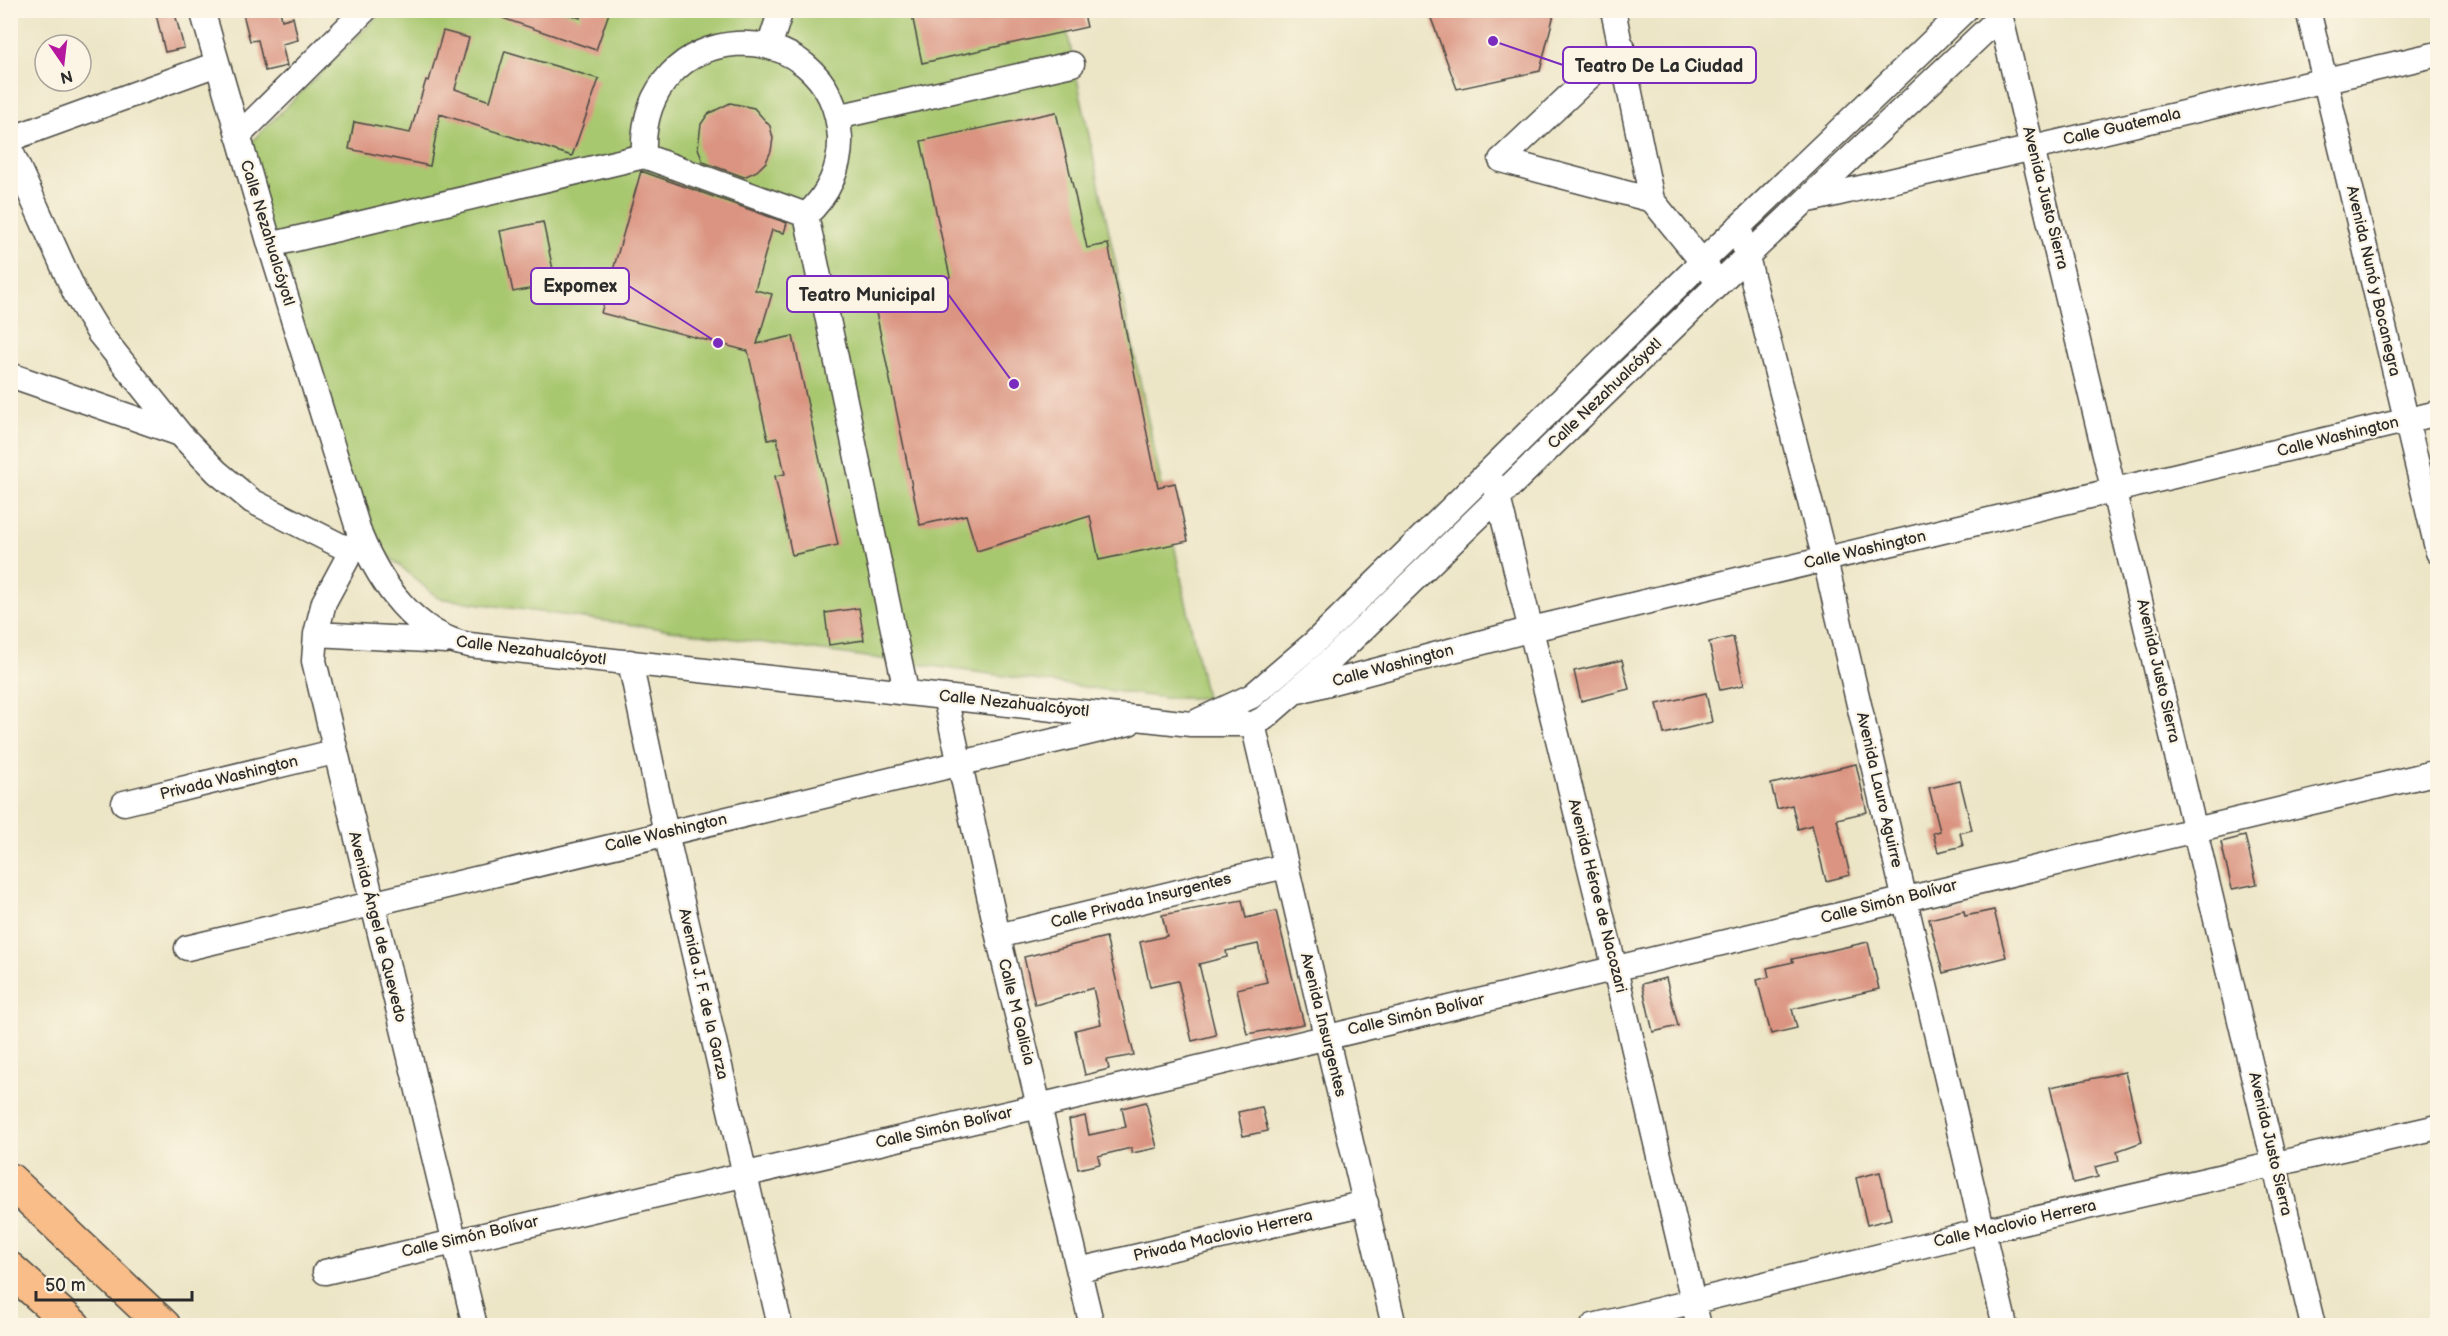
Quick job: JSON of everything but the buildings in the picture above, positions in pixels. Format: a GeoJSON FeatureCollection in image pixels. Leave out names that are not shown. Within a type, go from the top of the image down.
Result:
{"type":"FeatureCollection","features":[{"type":"Feature","properties":{"kind":"highway"},"geometry":{"type":"LineString","coordinates":[[10,1180],[164,1326]]}},
{"type":"Feature","properties":{"kind":"highway"},"geometry":{"type":"LineString","coordinates":[[10,1269],[74,1326]]}},
{"type":"Feature","properties":{"kind":"street","name":"Calle Nezahualcóyotl"},"geometry":{"type":"LineString","coordinates":[[202,10],[356,543],[403,605],[425,626],[448,641],[1191,724],[1253,724],[1263,719],[1294,692],[1499,498],[1999,14]]}},
{"type":"Feature","properties":{"kind":"street"},"geometry":{"type":"LineString","coordinates":[[238,136],[365,10]]}},
{"type":"Feature","properties":{"kind":"street"},"geometry":{"type":"LineString","coordinates":[[769,47],[781,10]]}},
{"type":"Feature","properties":{"kind":"street"},"geometry":{"type":"LineString","coordinates":[[1613,10],[1652,200],[1719,284]]}},
{"type":"Feature","properties":{"kind":"street","name":"Calle Nezahualcóyotl"},"geometry":{"type":"LineString","coordinates":[[1191,724],[1252,696],[1315,642],[1739,226],[1965,10]]}},
{"type":"Feature","properties":{"kind":"street","name":"Avenida Nunó y Bocanegra"},"geometry":{"type":"LineString","coordinates":[[2308,10],[2438,552]]}},
{"type":"Feature","properties":{"kind":"street","name":"Avenida Justo Sierra"},"geometry":{"type":"LineString","coordinates":[[1999,14],[2115,490],[2313,1326]]}},
{"type":"Feature","properties":{"kind":"street"},"geometry":{"type":"LineString","coordinates":[[644,156],[644,129],[651,103],[671,73],[693,57],[718,46],[736,43],[769,47],[789,55],[817,77],[827,92],[837,117],[840,144],[832,179],[824,195],[806,215]]}},
{"type":"Feature","properties":{"kind":"street"},"geometry":{"type":"LineString","coordinates":[[1622,46],[1501,160],[1652,200]]}},
{"type":"Feature","properties":{"kind":"street","name":"Calle Guatemala"},"geometry":{"type":"LineString","coordinates":[[1758,209],[1807,201],[2438,54]]}},
{"type":"Feature","properties":{"kind":"street"},"geometry":{"type":"LineString","coordinates":[[10,139],[217,64]]}},
{"type":"Feature","properties":{"kind":"street"},"geometry":{"type":"LineString","coordinates":[[837,117],[1072,64]]}},
{"type":"Feature","properties":{"kind":"street"},"geometry":{"type":"LineString","coordinates":[[10,149],[76,295],[99,333],[180,434],[217,472],[252,501],[356,543]]}},
{"type":"Feature","properties":{"kind":"street"},"geometry":{"type":"LineString","coordinates":[[270,245],[644,156],[806,215]]}},
{"type":"Feature","properties":{"kind":"street"},"geometry":{"type":"LineString","coordinates":[[806,215],[906,692]]}},
{"type":"Feature","properties":{"kind":"street","name":"Avenida Lauro Aguirre"},"geometry":{"type":"LineString","coordinates":[[1739,226],[1825,560],[2005,1326]]}},
{"type":"Feature","properties":{"kind":"street"},"geometry":{"type":"LineString","coordinates":[[10,375],[180,434]]}},
{"type":"Feature","properties":{"kind":"street","name":"Calle Washington"},"geometry":{"type":"LineString","coordinates":[[1294,692],[1532,629],[2438,413]]}},
{"type":"Feature","properties":{"kind":"street","name":"Avenida Héroe de Nacozari"},"geometry":{"type":"LineString","coordinates":[[1491,468],[1615,969],[1699,1326]]}},
{"type":"Feature","properties":{"kind":"street","name":"Avenida Ángel de Quevedo"},"geometry":{"type":"LineString","coordinates":[[356,543],[324,602],[316,633],[314,661],[334,752],[475,1326]]}},
{"type":"Feature","properties":{"kind":"street"},"geometry":{"type":"LineString","coordinates":[[316,633],[448,641]]}},
{"type":"Feature","properties":{"kind":"street","name":"Avenida J. F. de la Garza"},"geometry":{"type":"LineString","coordinates":[[630,662],[666,833],[780,1326]]}},
{"type":"Feature","properties":{"kind":"street"},"geometry":{"type":"LineString","coordinates":[[1253,724],[1278,674]]}},
{"type":"Feature","properties":{"kind":"street","name":"Calle M Galicia"},"geometry":{"type":"LineString","coordinates":[[945,697],[998,936],[1092,1326]]}},
{"type":"Feature","properties":{"kind":"street","name":"Calle Washington"},"geometry":{"type":"LineString","coordinates":[[187,948],[1146,719]]}},
{"type":"Feature","properties":{"kind":"street","name":"Avenida Insurgentes"},"geometry":{"type":"LineString","coordinates":[[1253,724],[1394,1326]]}},
{"type":"Feature","properties":{"kind":"street","name":"Privada Washington"},"geometry":{"type":"LineString","coordinates":[[124,803],[334,752]]}},
{"type":"Feature","properties":{"kind":"street","name":"Calle Simón Bolívar"},"geometry":{"type":"LineString","coordinates":[[325,1272],[454,1240],[1039,1106],[2438,772]]}},
{"type":"Feature","properties":{"kind":"street","name":"Calle Privada Insurgentes"},"geometry":{"type":"LineString","coordinates":[[998,936],[1285,866]]}},
{"type":"Feature","properties":{"kind":"street","name":"Calle Maclovio Herrera"},"geometry":{"type":"LineString","coordinates":[[1593,1326],[1982,1231],[2438,1127]]}},
{"type":"Feature","properties":{"kind":"street","name":"Privada Maclovio Herrera"},"geometry":{"type":"LineString","coordinates":[[1079,1270],[1366,1203]]}},
{"type":"Feature","properties":{"kind":"green space"},"geometry":{"type":"Polygon","coordinates":[[[383,11],[1063,11],[1206,698],[1165,698],[438,598],[364,535],[242,151],[383,11]]]}},
{"type":"Feature","properties":{"kind":"place","name":"Teatro De La Ciudad"},"geometry":{"type":"Point","coordinates":[1493,41]}},
{"type":"Feature","properties":{"kind":"place","name":"Expomex"},"geometry":{"type":"Point","coordinates":[718,343]}},
{"type":"Feature","properties":{"kind":"place","name":"Teatro Municipal"},"geometry":{"type":"Point","coordinates":[1014,384]}}]}
